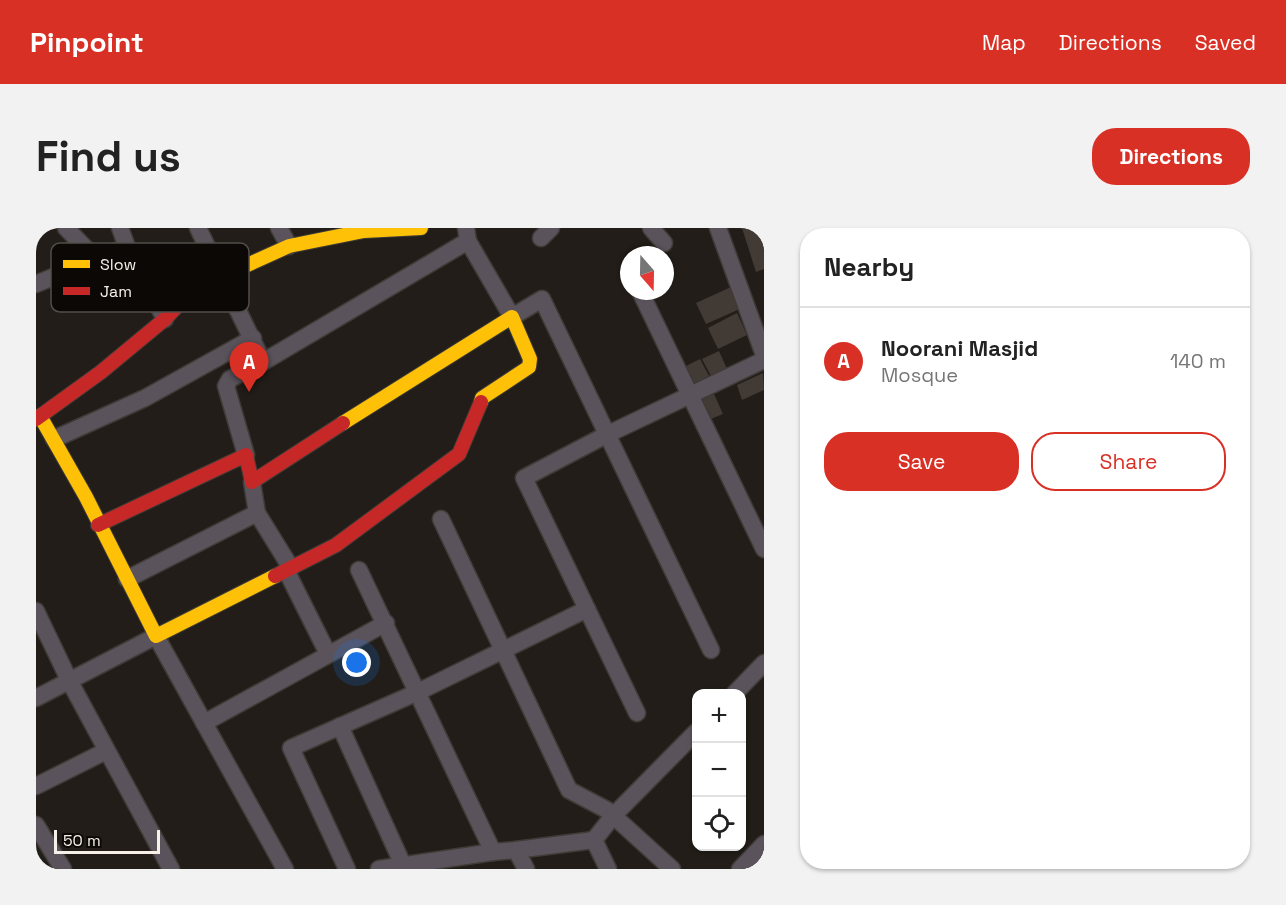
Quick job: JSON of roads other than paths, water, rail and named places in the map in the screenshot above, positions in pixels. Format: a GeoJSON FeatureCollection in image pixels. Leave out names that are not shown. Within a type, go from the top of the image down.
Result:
{"type":"FeatureCollection","features":[{"type":"Feature","properties":{"kind":"street"},"geometry":{"type":"LineString","coordinates":[[66,228],[81,243]]}},
{"type":"Feature","properties":{"kind":"street"},"geometry":{"type":"LineString","coordinates":[[120,228],[126,243]]}},
{"type":"Feature","properties":{"kind":"street"},"geometry":{"type":"LineString","coordinates":[[198,228],[205,243]]}},
{"type":"Feature","properties":{"kind":"street"},"geometry":{"type":"LineString","coordinates":[[279,228],[289,246]]}},
{"type":"Feature","properties":{"kind":"street"},"geometry":{"type":"LineString","coordinates":[[249,264],[289,246],[363,230],[421,228]]}},
{"type":"Feature","properties":{"kind":"street"},"geometry":{"type":"LineString","coordinates":[[651,228],[664,243]]}},
{"type":"Feature","properties":{"kind":"street"},"geometry":{"type":"LineString","coordinates":[[637,713],[524,478],[764,357],[718,228]]}},
{"type":"Feature","properties":{"kind":"street"},"geometry":{"type":"LineString","coordinates":[[36,698],[70,682],[156,636],[288,569],[336,545],[459,454],[482,398],[531,364],[512,317],[467,235],[263,362],[230,379],[226,386],[246,455],[257,513],[288,569],[328,654]]}},
{"type":"Feature","properties":{"kind":"street"},"geometry":{"type":"LineString","coordinates":[[36,285],[51,278]]}},
{"type":"Feature","properties":{"kind":"street"},"geometry":{"type":"LineString","coordinates":[[252,482],[380,399],[542,299],[711,650]]}},
{"type":"Feature","properties":{"kind":"street"},"geometry":{"type":"LineString","coordinates":[[644,300],[764,549]]}},
{"type":"Feature","properties":{"kind":"street"},"geometry":{"type":"LineString","coordinates":[[161,312],[165,319]]}},
{"type":"Feature","properties":{"kind":"street"},"geometry":{"type":"LineString","coordinates":[[172,312],[101,372],[38,417],[54,439],[156,636],[285,869]]}},
{"type":"Feature","properties":{"kind":"street"},"geometry":{"type":"LineString","coordinates":[[240,312],[263,362]]}},
{"type":"Feature","properties":{"kind":"street"},"geometry":{"type":"LineString","coordinates":[[54,439],[145,398],[253,338]]}},
{"type":"Feature","properties":{"kind":"street"},"geometry":{"type":"LineString","coordinates":[[99,525],[246,455]]}},
{"type":"Feature","properties":{"kind":"street"},"geometry":{"type":"LineString","coordinates":[[127,579],[257,513]]}},
{"type":"Feature","properties":{"kind":"street"},"geometry":{"type":"LineString","coordinates":[[441,519],[569,790],[607,810],[672,869]]}},
{"type":"Feature","properties":{"kind":"street"},"geometry":{"type":"LineString","coordinates":[[359,570],[493,852]]}},
{"type":"Feature","properties":{"kind":"street"},"geometry":{"type":"LineString","coordinates":[[347,869],[291,748],[418,692],[587,609]]}},
{"type":"Feature","properties":{"kind":"street"},"geometry":{"type":"LineString","coordinates":[[36,611],[106,751],[171,869]]}},
{"type":"Feature","properties":{"kind":"street"},"geometry":{"type":"LineString","coordinates":[[204,723],[386,623]]}},
{"type":"Feature","properties":{"kind":"street"},"geometry":{"type":"LineString","coordinates":[[738,689],[764,663]]}},
{"type":"Feature","properties":{"kind":"street"},"geometry":{"type":"LineString","coordinates":[[340,726],[403,865]]}},
{"type":"Feature","properties":{"kind":"street"},"geometry":{"type":"LineString","coordinates":[[379,869],[403,865],[439,864],[493,852],[594,840],[613,816],[692,736]]}},
{"type":"Feature","properties":{"kind":"street"},"geometry":{"type":"LineString","coordinates":[[36,786],[106,751]]}},
{"type":"Feature","properties":{"kind":"street"},"geometry":{"type":"LineString","coordinates":[[36,825],[63,869]]}},
{"type":"Feature","properties":{"kind":"street"},"geometry":{"type":"LineString","coordinates":[[594,840],[608,869]]}},
{"type":"Feature","properties":{"kind":"street"},"geometry":{"type":"LineString","coordinates":[[740,869],[764,844]]}},
{"type":"Feature","properties":{"kind":"street"},"geometry":{"type":"LineString","coordinates":[[516,850],[526,869]]}},
{"type":"Feature","properties":{"kind":"place","name":"Noorani Masjid"},"geometry":{"type":"Point","coordinates":[249,392]}}]}
